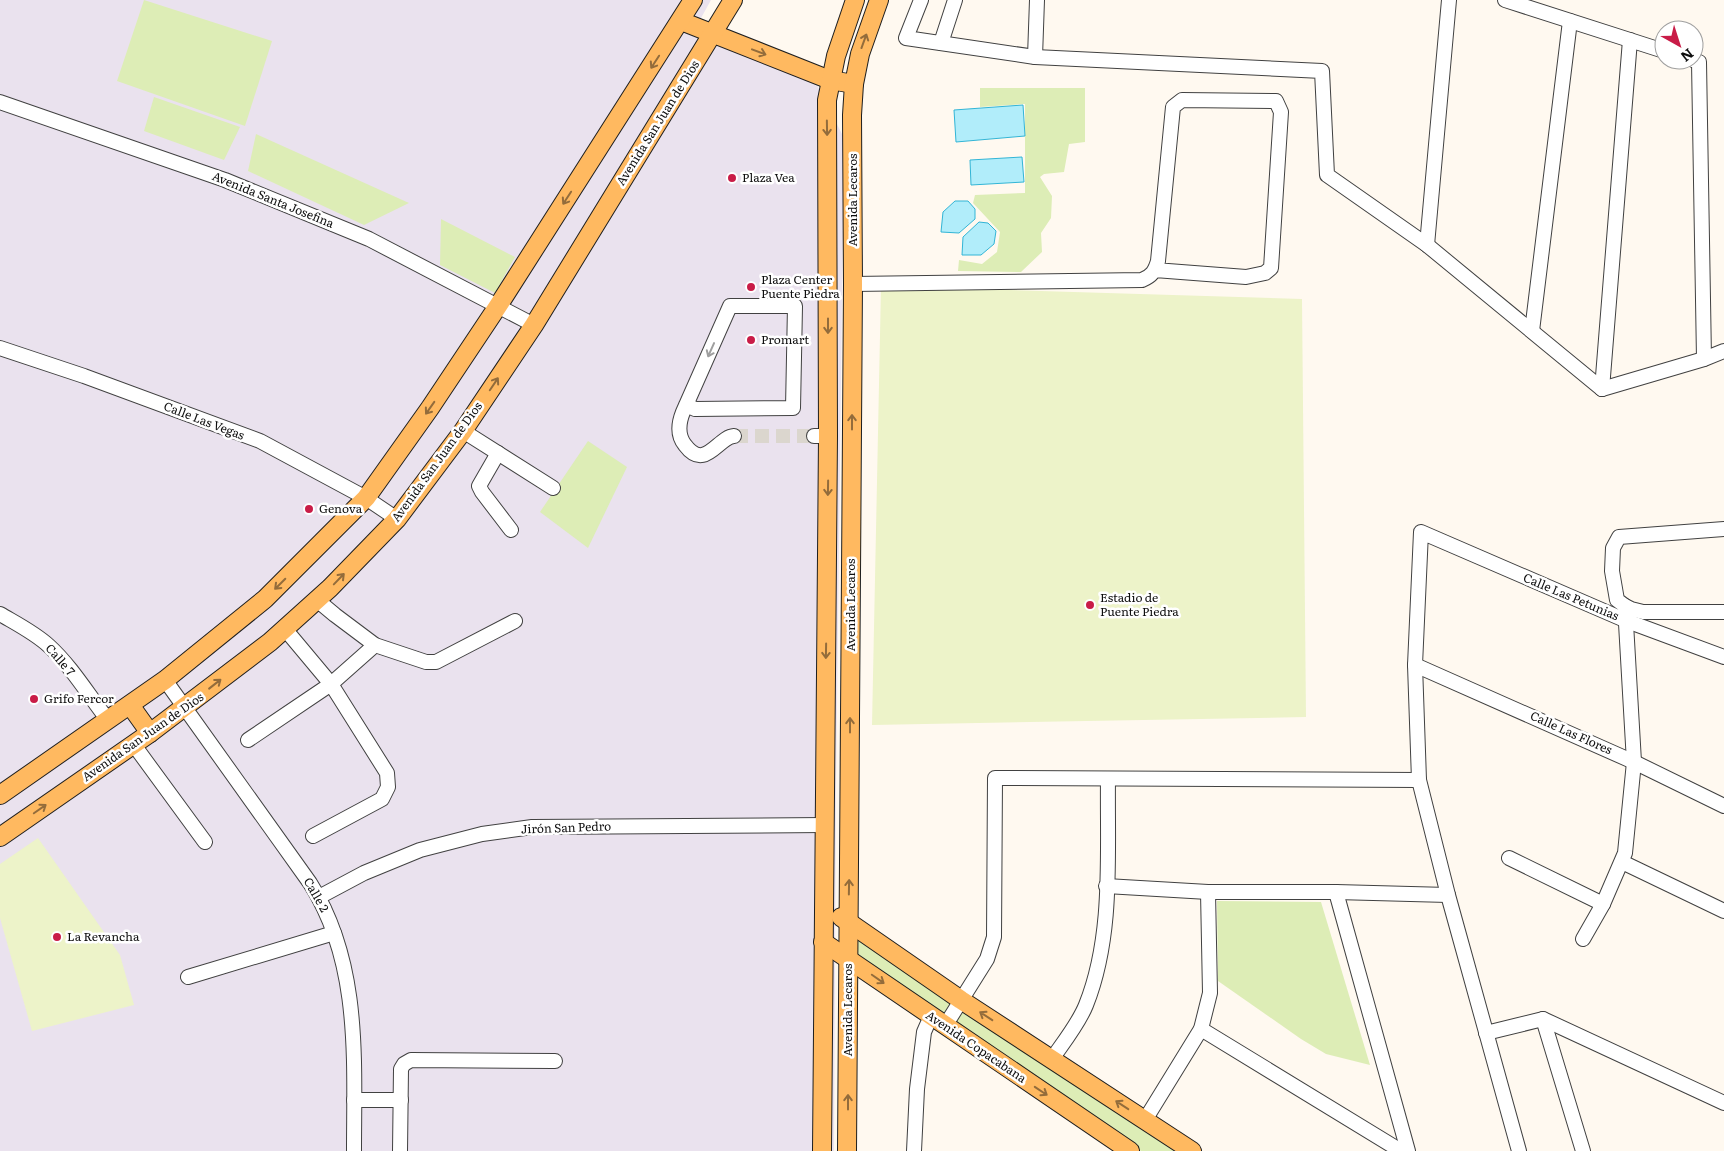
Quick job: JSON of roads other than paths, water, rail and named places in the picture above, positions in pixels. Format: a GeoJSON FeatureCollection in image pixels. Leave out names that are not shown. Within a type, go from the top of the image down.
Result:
{"type":"FeatureCollection","features":[{"type":"Feature","properties":{"kind":"main road"},"geometry":{"type":"LineString","coordinates":[[0,795],[165,680],[265,599],[366,498],[430,408],[498,306],[693,0]]}},
{"type":"Feature","properties":{"kind":"main road","name":"Avenida San Juan de Dios"},"geometry":{"type":"LineString","coordinates":[[0,837],[185,708],[284,629],[317,600],[397,519],[463,431],[534,325],[714,34],[733,0]]}},
{"type":"Feature","properties":{"kind":"main road","name":"Avenida Lecaros"},"geometry":{"type":"LineString","coordinates":[[822,1151],[825,825],[821,436],[827,100],[836,56],[855,0]]}},
{"type":"Feature","properties":{"kind":"main road","name":"Avenida Lecaros"},"geometry":{"type":"LineString","coordinates":[[847,1151],[853,284],[852,115],[854,84],[860,54],[879,0]]}},
{"type":"Feature","properties":{"kind":"main road"},"geometry":{"type":"LineString","coordinates":[[681,21],[830,80],[854,84]]}},
{"type":"Feature","properties":{"kind":"main road"},"geometry":{"type":"LineString","coordinates":[[130,705],[150,733]]}},
{"type":"Feature","properties":{"kind":"main road"},"geometry":{"type":"LineString","coordinates":[[824,907],[848,921],[962,1000],[1192,1151]]}},
{"type":"Feature","properties":{"kind":"main road","name":"Avenida Copacabana"},"geometry":{"type":"LineString","coordinates":[[824,942],[1130,1151]]}},
{"type":"Feature","properties":{"kind":"street"},"geometry":{"type":"LineString","coordinates":[[921,0],[906,38],[1035,57],[1322,71],[1327,175],[1427,244],[1602,389]]}},
{"type":"Feature","properties":{"kind":"street"},"geometry":{"type":"LineString","coordinates":[[941,43],[955,0]]}},
{"type":"Feature","properties":{"kind":"street"},"geometry":{"type":"LineString","coordinates":[[1035,57],[1037,0]]}},
{"type":"Feature","properties":{"kind":"street"},"geometry":{"type":"LineString","coordinates":[[1427,244],[1449,0]]}},
{"type":"Feature","properties":{"kind":"street"},"geometry":{"type":"LineString","coordinates":[[1505,0],[1654,48]]}},
{"type":"Feature","properties":{"kind":"street"},"geometry":{"type":"LineString","coordinates":[[1532,331],[1570,21]]}},
{"type":"Feature","properties":{"kind":"street"},"geometry":{"type":"LineString","coordinates":[[1602,389],[1630,40]]}},
{"type":"Feature","properties":{"kind":"street"},"geometry":{"type":"LineString","coordinates":[[1699,70],[1704,360]]}},
{"type":"Feature","properties":{"kind":"street"},"geometry":{"type":"LineString","coordinates":[[853,284],[1142,280],[1149,277],[1156,270],[1158,261],[1173,106],[1182,100],[1189,99],[1276,102],[1281,112],[1271,268],[1265,273],[1246,277],[1156,270]]}},
{"type":"Feature","properties":{"kind":"street","name":"Avenida Santa Josefina"},"geometry":{"type":"LineString","coordinates":[[0,102],[225,180],[369,239],[534,325]]}},
{"type":"Feature","properties":{"kind":"street"},"geometry":{"type":"LineString","coordinates":[[685,408],[793,408],[795,306],[730,306],[685,408],[680,424],[682,441],[696,454],[710,453],[727,438],[734,436]]}},
{"type":"Feature","properties":{"kind":"street","name":"Calle Las Vegas"},"geometry":{"type":"LineString","coordinates":[[0,348],[84,376],[260,441],[366,498],[397,519]]}},
{"type":"Feature","properties":{"kind":"street"},"geometry":{"type":"LineString","coordinates":[[1602,389],[1704,360],[1724,351]]}},
{"type":"Feature","properties":{"kind":"street"},"geometry":{"type":"LineString","coordinates":[[463,431],[553,488]]}},
{"type":"Feature","properties":{"kind":"street"},"geometry":{"type":"LineString","coordinates":[[498,453],[479,486],[511,530]]}},
{"type":"Feature","properties":{"kind":"street"},"geometry":{"type":"LineString","coordinates":[[1724,529],[1619,537],[1613,548],[1612,571],[1614,592],[1617,600],[1631,610],[1643,612],[1724,612]]}},
{"type":"Feature","properties":{"kind":"street","name":"Calle Las Petunias"},"geometry":{"type":"LineString","coordinates":[[1415,665],[1421,532],[1627,621],[1724,657]]}},
{"type":"Feature","properties":{"kind":"street"},"geometry":{"type":"LineString","coordinates":[[317,600],[375,645],[426,662],[436,662],[515,621]]}},
{"type":"Feature","properties":{"kind":"street"},"geometry":{"type":"LineString","coordinates":[[1583,939],[1603,904],[1625,853],[1634,762],[1625,606]]}},
{"type":"Feature","properties":{"kind":"street","name":"Calle 7"},"geometry":{"type":"LineString","coordinates":[[0,614],[36,635],[49,646],[61,658],[108,720]]}},
{"type":"Feature","properties":{"kind":"street"},"geometry":{"type":"LineString","coordinates":[[284,629],[331,684],[387,773],[388,787],[382,799],[313,836]]}},
{"type":"Feature","properties":{"kind":"street"},"geometry":{"type":"LineString","coordinates":[[248,740],[331,684],[375,645]]}},
{"type":"Feature","properties":{"kind":"street"},"geometry":{"type":"LineString","coordinates":[[1415,665],[1419,780],[1448,895],[1519,1151]]}},
{"type":"Feature","properties":{"kind":"street","name":"Calle Las Flores"},"geometry":{"type":"LineString","coordinates":[[1415,665],[1634,762],[1724,806]]}},
{"type":"Feature","properties":{"kind":"street","name":"Calle 2"},"geometry":{"type":"LineString","coordinates":[[165,680],[319,897],[334,933],[347,979],[352,1011],[354,1151]]}},
{"type":"Feature","properties":{"kind":"street"},"geometry":{"type":"LineString","coordinates":[[134,745],[205,842]]}},
{"type":"Feature","properties":{"kind":"street"},"geometry":{"type":"LineString","coordinates":[[914,1151],[917,1089],[924,1032],[962,1000],[987,959],[994,937],[995,778],[1419,780]]}},
{"type":"Feature","properties":{"kind":"street"},"geometry":{"type":"LineString","coordinates":[[1052,1060],[1085,1007],[1097,974],[1104,937],[1108,779]]}},
{"type":"Feature","properties":{"kind":"street","name":"Jirón San Pedro"},"geometry":{"type":"LineString","coordinates":[[319,897],[364,872],[420,850],[482,834],[532,827],[825,825]]}},
{"type":"Feature","properties":{"kind":"street"},"geometry":{"type":"LineString","coordinates":[[1509,858],[1603,904]]}},
{"type":"Feature","properties":{"kind":"street"},"geometry":{"type":"LineString","coordinates":[[1622,862],[1724,911]]}},
{"type":"Feature","properties":{"kind":"street"},"geometry":{"type":"LineString","coordinates":[[1106,886],[1208,892],[1336,892],[1448,895]]}},
{"type":"Feature","properties":{"kind":"street"},"geometry":{"type":"LineString","coordinates":[[1145,1120],[1201,1029],[1210,993],[1208,892]]}},
{"type":"Feature","properties":{"kind":"street"},"geometry":{"type":"LineString","coordinates":[[1336,892],[1408,1151]]}},
{"type":"Feature","properties":{"kind":"street"},"geometry":{"type":"LineString","coordinates":[[188,977],[334,933]]}},
{"type":"Feature","properties":{"kind":"street"},"geometry":{"type":"LineString","coordinates":[[1486,1033],[1543,1019],[1724,1103]]}},
{"type":"Feature","properties":{"kind":"street"},"geometry":{"type":"LineString","coordinates":[[1543,1019],[1583,1151]]}},
{"type":"Feature","properties":{"kind":"street"},"geometry":{"type":"LineString","coordinates":[[1201,1029],[1401,1151]]}},
{"type":"Feature","properties":{"kind":"street"},"geometry":{"type":"LineString","coordinates":[[400,1151],[401,1069],[404,1064],[411,1060],[556,1062]]}},
{"type":"Feature","properties":{"kind":"street"},"geometry":{"type":"LineString","coordinates":[[354,1100],[401,1100]]}},
{"type":"Feature","properties":{"kind":"water"},"geometry":{"type":"Polygon","coordinates":[[[1023,105],[1025,136],[956,142],[954,110],[1023,105]]]}},
{"type":"Feature","properties":{"kind":"water"},"geometry":{"type":"Polygon","coordinates":[[[1022,157],[1024,182],[971,185],[970,160],[1022,157]]]}},
{"type":"Feature","properties":{"kind":"water"},"geometry":{"type":"Polygon","coordinates":[[[955,201],[968,201],[975,209],[975,219],[959,233],[941,232],[943,212],[955,201]]]}},
{"type":"Feature","properties":{"kind":"water"},"geometry":{"type":"Polygon","coordinates":[[[979,222],[988,223],[996,231],[994,244],[981,255],[962,255],[963,237],[979,222]]]}},
{"type":"Feature","properties":{"kind":"tunnel"},"geometry":{"type":"LineString","coordinates":[[734,436],[814,436]]}},
{"type":"Feature","properties":{"kind":"place","name":"Plaza Vea"},"geometry":{"type":"Point","coordinates":[732,178]}},
{"type":"Feature","properties":{"kind":"place","name":"Plaza Center Puente Piedra"},"geometry":{"type":"Point","coordinates":[751,287]}},
{"type":"Feature","properties":{"kind":"place","name":"Promart"},"geometry":{"type":"Point","coordinates":[751,340]}},
{"type":"Feature","properties":{"kind":"place","name":"Genova"},"geometry":{"type":"Point","coordinates":[309,509]}},
{"type":"Feature","properties":{"kind":"place","name":"Estadio de Puente Piedra"},"geometry":{"type":"Point","coordinates":[1090,605]}},
{"type":"Feature","properties":{"kind":"place","name":"Grifo Fercor"},"geometry":{"type":"Point","coordinates":[34,699]}},
{"type":"Feature","properties":{"kind":"place","name":"La Revancha"},"geometry":{"type":"Point","coordinates":[57,937]}}]}
